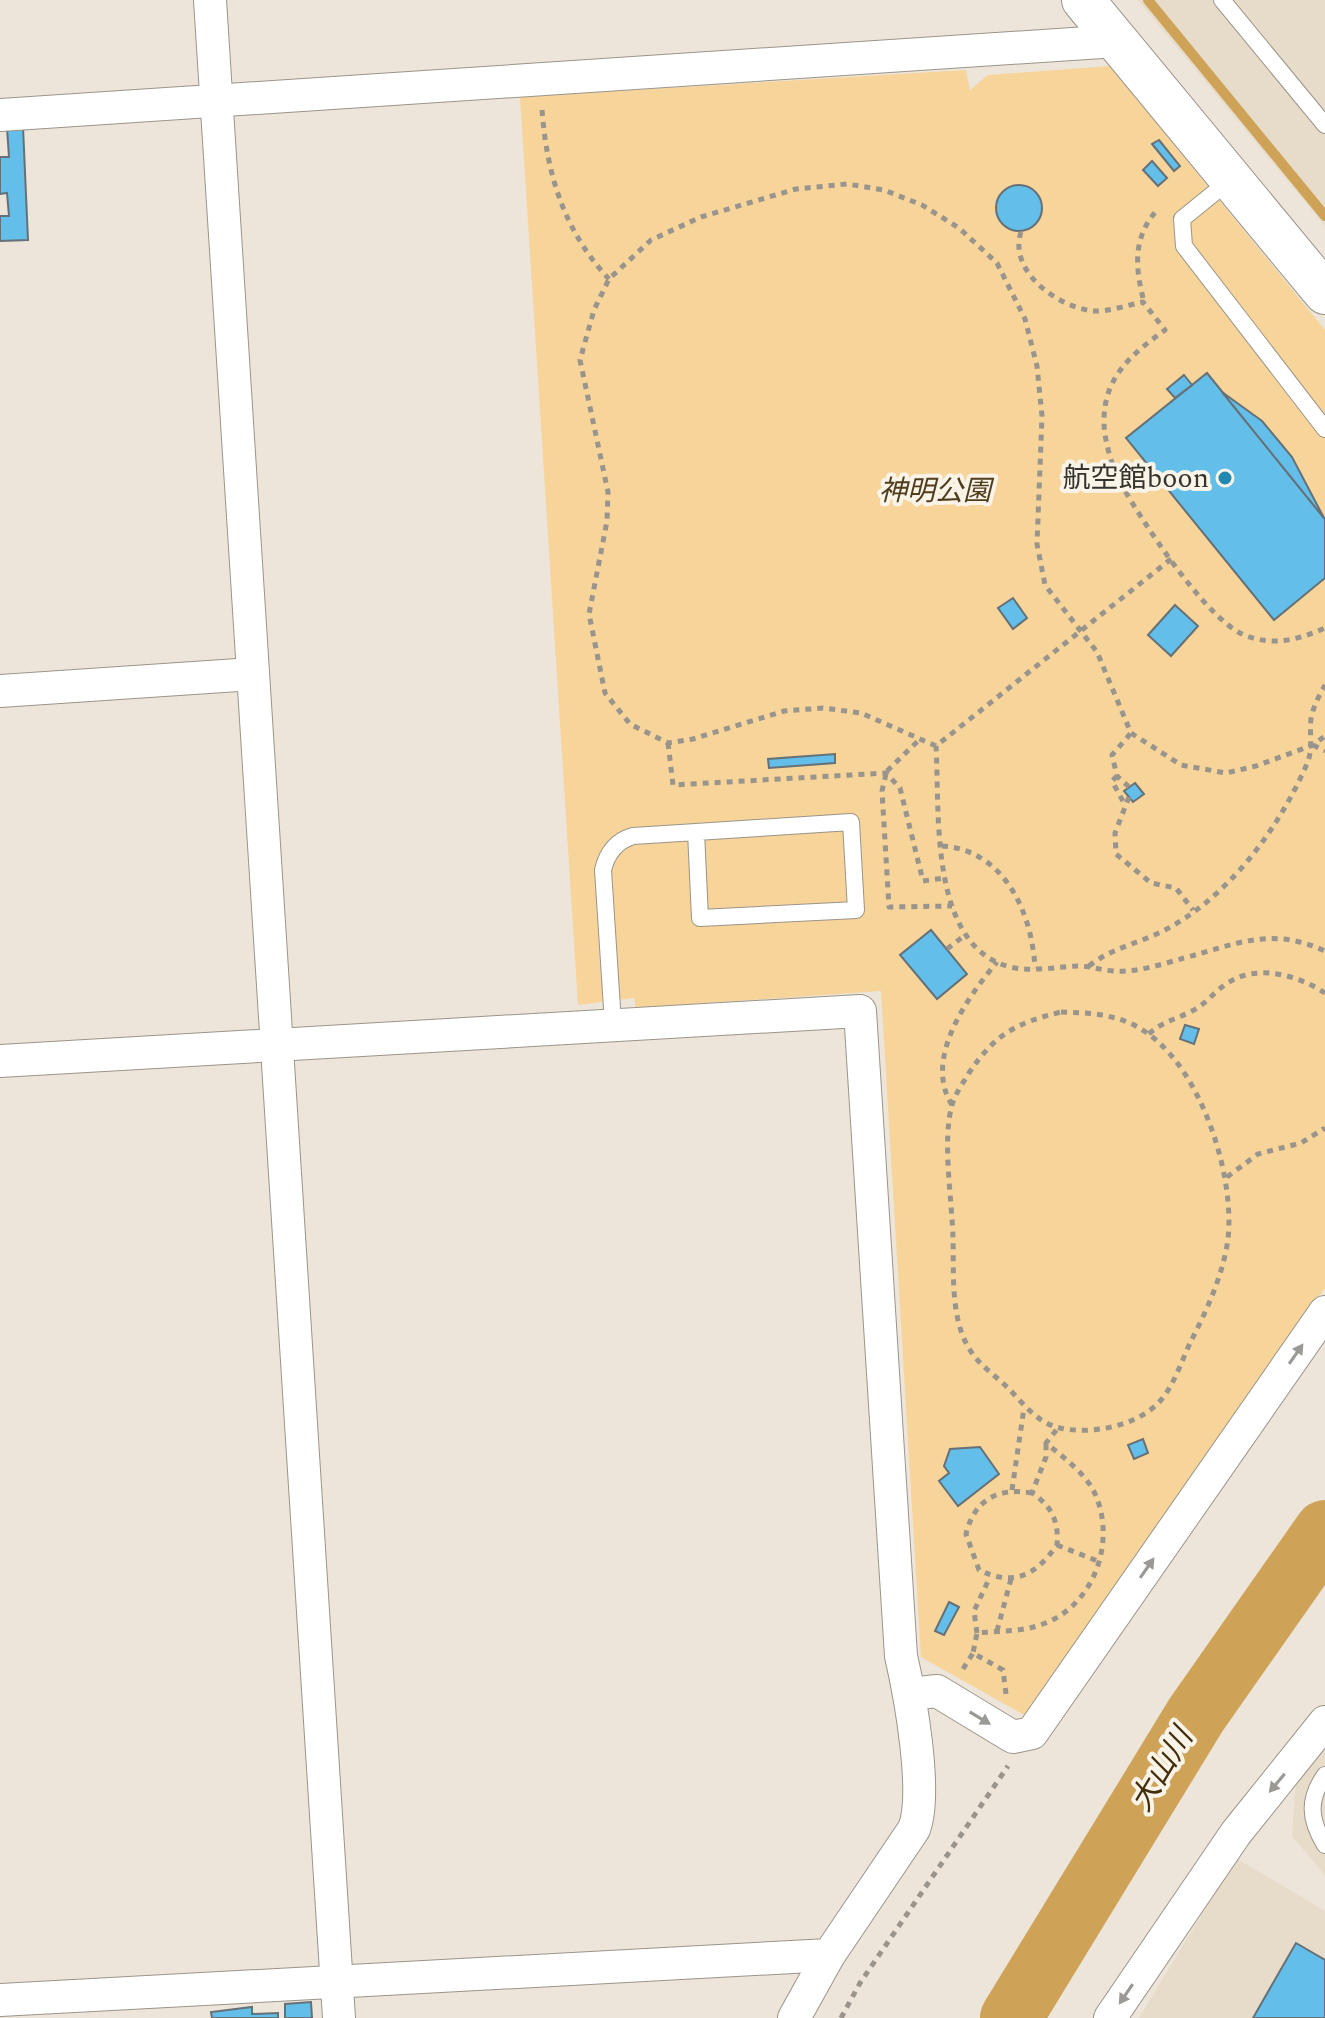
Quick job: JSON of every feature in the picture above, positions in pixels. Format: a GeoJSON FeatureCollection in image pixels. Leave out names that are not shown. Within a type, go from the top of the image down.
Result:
{"type":"FeatureCollection","features":[{"type":"Feature","properties":{"kind":"street"},"geometry":{"type":"LineString","coordinates":[[210,0],[334,1980],[339,2018]]}},
{"type":"Feature","properties":{"kind":"street"},"geometry":{"type":"LineString","coordinates":[[1083,0],[1325,293]]}},
{"type":"Feature","properties":{"kind":"street"},"geometry":{"type":"LineString","coordinates":[[0,115],[1117,41]]}},
{"type":"Feature","properties":{"kind":"street"},"geometry":{"type":"LineString","coordinates":[[0,691],[253,674]]}},
{"type":"Feature","properties":{"kind":"street"},"geometry":{"type":"LineString","coordinates":[[0,1061],[860,1011],[901,1656],[910,1694],[918,1818],[829,1955],[794,2018]]}},
{"type":"Feature","properties":{"kind":"street"},"geometry":{"type":"LineString","coordinates":[[910,1694],[937,1691],[1013,1737],[1032,1733],[1325,1312]]}},
{"type":"Feature","properties":{"kind":"street"},"geometry":{"type":"LineString","coordinates":[[1110,2018],[1236,1833],[1325,1722]]}},
{"type":"Feature","properties":{"kind":"street"},"geometry":{"type":"LineString","coordinates":[[0,2000],[829,1955]]}},
{"type":"Feature","properties":{"kind":"lane"},"geometry":{"type":"LineString","coordinates":[[1222,0],[1325,125]]}},
{"type":"Feature","properties":{"kind":"lane"},"geometry":{"type":"LineString","coordinates":[[1232,179],[1182,219],[1184,246],[1325,429]]}},
{"type":"Feature","properties":{"kind":"lane"},"geometry":{"type":"LineString","coordinates":[[613,1023],[606,860],[619,842],[633,836],[851,822],[856,910],[700,918],[696,832]]}},
{"type":"Feature","properties":{"kind":"lane"},"geometry":{"type":"LineString","coordinates":[[1325,1775],[1315,1789],[1311,1806],[1325,1845]]}},
{"type":"Feature","properties":{"kind":"path"},"geometry":{"type":"LineString","coordinates":[[540,80],[549,172],[557,197],[587,252],[609,279]]}},
{"type":"Feature","properties":{"kind":"path"},"geometry":{"type":"LineString","coordinates":[[936,746],[861,713],[823,708],[784,711],[693,739],[668,743],[630,724],[605,693],[589,614],[607,521],[608,492],[580,360],[594,310],[609,279],[651,240],[701,217],[796,189],[847,184],[884,190],[922,205],[959,228],[997,263],[1025,319],[1037,366],[1042,416],[1037,544],[1045,585],[1097,652],[1131,733],[1181,765],[1200,771],[1226,773],[1256,766],[1313,745],[1325,736]]}},
{"type":"Feature","properties":{"kind":"path"},"geometry":{"type":"LineString","coordinates":[[1021,232],[1018,256],[1049,293],[1070,305],[1095,311],[1143,302],[1165,330],[1126,358],[1112,384],[1104,423],[1118,479],[1171,559],[1211,608],[1241,633],[1280,642],[1325,628]]}},
{"type":"Feature","properties":{"kind":"path"},"geometry":{"type":"LineString","coordinates":[[936,746],[1171,559]]}},
{"type":"Feature","properties":{"kind":"path"},"geometry":{"type":"LineString","coordinates":[[1089,966],[1105,953],[1169,928],[1232,877],[1257,850],[1306,766],[1313,745],[1310,721],[1325,685]]}},
{"type":"Feature","properties":{"kind":"path"},"geometry":{"type":"LineString","coordinates":[[1129,787],[1117,776],[1112,755],[1131,733]]}},
{"type":"Feature","properties":{"kind":"path"},"geometry":{"type":"LineString","coordinates":[[920,739],[887,772],[882,791],[889,907],[952,906]]}},
{"type":"Feature","properties":{"kind":"path"},"geometry":{"type":"LineString","coordinates":[[1313,745],[1325,751]]}},
{"type":"Feature","properties":{"kind":"path"},"geometry":{"type":"LineString","coordinates":[[936,746],[944,878],[952,906],[966,935],[997,962],[1012,967],[1089,966],[1114,972],[1163,964],[1229,943],[1280,937],[1325,951]]}},
{"type":"Feature","properties":{"kind":"path"},"geometry":{"type":"LineString","coordinates":[[1117,776],[1112,781],[1125,806]]}},
{"type":"Feature","properties":{"kind":"path"},"geometry":{"type":"LineString","coordinates":[[1129,797],[1115,833],[1116,854],[1151,883],[1176,888],[1193,910]]}},
{"type":"Feature","properties":{"kind":"path"},"geometry":{"type":"LineString","coordinates":[[942,846],[962,847],[991,865],[1006,880],[1025,913],[1035,968]]}},
{"type":"Feature","properties":{"kind":"path"},"geometry":{"type":"LineString","coordinates":[[947,949],[966,935]]}},
{"type":"Feature","properties":{"kind":"path"},"geometry":{"type":"LineString","coordinates":[[952,1105],[942,1089],[942,1059],[969,996],[997,962]]}},
{"type":"Feature","properties":{"kind":"path"},"geometry":{"type":"LineString","coordinates":[[1149,1034],[1157,1026],[1194,1010],[1229,982],[1249,976],[1286,975],[1325,993]]}},
{"type":"Feature","properties":{"kind":"path"},"geometry":{"type":"LineString","coordinates":[[1061,1012],[1103,1013],[1149,1034],[1191,1087],[1211,1126],[1227,1177],[1229,1224],[1221,1269],[1201,1321],[1161,1400],[1142,1416],[1123,1424],[1089,1429],[1058,1428],[1024,1408],[971,1352],[961,1335],[954,1253],[949,1134],[952,1105],[986,1047],[1012,1027],[1061,1012]]}},
{"type":"Feature","properties":{"kind":"path"},"geometry":{"type":"LineString","coordinates":[[1227,1177],[1258,1154],[1301,1143],[1325,1128]]}},
{"type":"Feature","properties":{"kind":"path"},"geometry":{"type":"LineString","coordinates":[[1012,1490],[1024,1408]]}},
{"type":"Feature","properties":{"kind":"path"},"geometry":{"type":"LineString","coordinates":[[1032,1493],[1046,1457],[1046,1443],[1058,1428]]}},
{"type":"Feature","properties":{"kind":"path"},"geometry":{"type":"LineString","coordinates":[[977,1633],[1019,1630],[1058,1617],[1086,1590],[1100,1562],[1104,1536],[1097,1498],[1071,1464],[1046,1443]]}},
{"type":"Feature","properties":{"kind":"path"},"geometry":{"type":"LineString","coordinates":[[1012,1490],[1032,1493],[1044,1501],[1054,1516],[1057,1545],[1037,1569],[1027,1576],[1011,1579],[979,1570],[966,1534],[972,1517],[982,1503],[996,1494],[1012,1490]]}},
{"type":"Feature","properties":{"kind":"path"},"geometry":{"type":"LineString","coordinates":[[1057,1545],[1100,1562]]}},
{"type":"Feature","properties":{"kind":"path"},"geometry":{"type":"LineString","coordinates":[[989,1579],[974,1611],[977,1633],[973,1653],[1003,1670],[1008,1706]]}},
{"type":"Feature","properties":{"kind":"path"},"geometry":{"type":"LineString","coordinates":[[997,1631],[1011,1579]]}},
{"type":"Feature","properties":{"kind":"path"},"geometry":{"type":"LineString","coordinates":[[841,2018],[860,1983],[1015,1755]]}},
{"type":"Feature","properties":{"kind":"shaded area"},"geometry":{"type":"Polygon","coordinates":[[[1138,0],[1325,0],[1325,226],[1138,0]]]}},
{"type":"Feature","properties":{"kind":"shaded area"},"geometry":{"type":"Polygon","coordinates":[[[1325,1738],[1325,1875],[1292,1836],[1296,1778],[1325,1738]]]}},
{"type":"Feature","properties":{"kind":"shaded area"},"geometry":{"type":"Polygon","coordinates":[[[1236,1858],[1325,1911],[1325,2018],[1139,2018],[1236,1858]]]}},
{"type":"Feature","properties":{"kind":"green space","name":"神明公園"},"geometry":{"type":"Polygon","coordinates":[[[1110,66],[1325,330],[1325,1288],[1024,1715],[921,1657],[881,991],[636,1008],[634,998],[578,1005],[520,97],[966,70],[970,90],[988,75],[1110,66]]]}},
{"type":"Feature","properties":{"kind":"building"},"geometry":{"type":"Polygon","coordinates":[[[23,127],[28,240],[0,241],[0,216],[9,216],[7,193],[0,194],[0,157],[9,157],[7,128],[23,127]]]}},
{"type":"Feature","properties":{"kind":"building"},"geometry":{"type":"Polygon","coordinates":[[[1159,140],[1180,166],[1174,171],[1152,144],[1159,140]]]}},
{"type":"Feature","properties":{"kind":"building"},"geometry":{"type":"Polygon","coordinates":[[[1152,161],[1167,178],[1158,186],[1143,170],[1152,161]]]}},
{"type":"Feature","properties":{"kind":"building"},"geometry":{"type":"Polygon","coordinates":[[[1019,185],[1035,192],[1042,208],[1035,224],[1019,231],[1003,224],[996,208],[1003,192],[1019,185]]]}},
{"type":"Feature","properties":{"kind":"building","name":"航空館boon"},"geometry":{"type":"Polygon","coordinates":[[[1207,373],[1325,519],[1325,578],[1274,620],[1126,438],[1207,373]]]}},
{"type":"Feature","properties":{"kind":"building"},"geometry":{"type":"Polygon","coordinates":[[[1184,375],[1192,385],[1175,398],[1167,389],[1184,375]]]}},
{"type":"Feature","properties":{"kind":"building"},"geometry":{"type":"Polygon","coordinates":[[[1222,392],[1262,421],[1292,457],[1324,518],[1222,392]]]}},
{"type":"Feature","properties":{"kind":"building"},"geometry":{"type":"Polygon","coordinates":[[[1013,598],[1027,618],[1013,629],[998,608],[1013,598]]]}},
{"type":"Feature","properties":{"kind":"building"},"geometry":{"type":"Polygon","coordinates":[[[1175,605],[1198,626],[1171,656],[1148,635],[1175,605]]]}},
{"type":"Feature","properties":{"kind":"building"},"geometry":{"type":"Polygon","coordinates":[[[835,754],[835,763],[769,768],[768,759],[835,754]]]}},
{"type":"Feature","properties":{"kind":"building"},"geometry":{"type":"Polygon","coordinates":[[[1135,783],[1144,794],[1133,802],[1124,791],[1135,783]]]}},
{"type":"Feature","properties":{"kind":"building"},"geometry":{"type":"Polygon","coordinates":[[[931,930],[967,974],[937,999],[900,955],[931,930]]]}},
{"type":"Feature","properties":{"kind":"building"},"geometry":{"type":"Polygon","coordinates":[[[1185,1025],[1199,1029],[1194,1044],[1180,1039],[1185,1025]]]}},
{"type":"Feature","properties":{"kind":"building"},"geometry":{"type":"Polygon","coordinates":[[[1143,1439],[1148,1453],[1134,1459],[1128,1445],[1143,1439]]]}},
{"type":"Feature","properties":{"kind":"building"},"geometry":{"type":"Polygon","coordinates":[[[980,1447],[999,1474],[958,1506],[939,1481],[949,1473],[944,1466],[950,1449],[980,1447]]]}},
{"type":"Feature","properties":{"kind":"building"},"geometry":{"type":"Polygon","coordinates":[[[949,1602],[959,1607],[944,1635],[935,1631],[949,1602]]]}},
{"type":"Feature","properties":{"kind":"building"},"geometry":{"type":"Polygon","coordinates":[[[1296,1943],[1325,1960],[1325,2018],[1253,2018],[1296,1943]]]}},
{"type":"Feature","properties":{"kind":"building"},"geometry":{"type":"Polygon","coordinates":[[[311,2002],[312,2018],[285,2018],[285,2004],[311,2002]]]}},
{"type":"Feature","properties":{"kind":"building"},"geometry":{"type":"Polygon","coordinates":[[[252,2007],[252,2014],[278,2013],[278,2018],[212,2018],[211,2012],[252,2007]]]}},
{"type":"Feature","properties":{"kind":"waterway"},"geometry":{"type":"LineString","coordinates":[[1148,0],[1325,216]]}},
{"type":"Feature","properties":{"kind":"waterway","name":"大山川"},"geometry":{"type":"LineString","coordinates":[[1011,2018],[1196,1715],[1325,1531]]}},
{"type":"Feature","properties":{"kind":"place","name":"航空館boon"},"geometry":{"type":"Point","coordinates":[1225,478]}}]}
